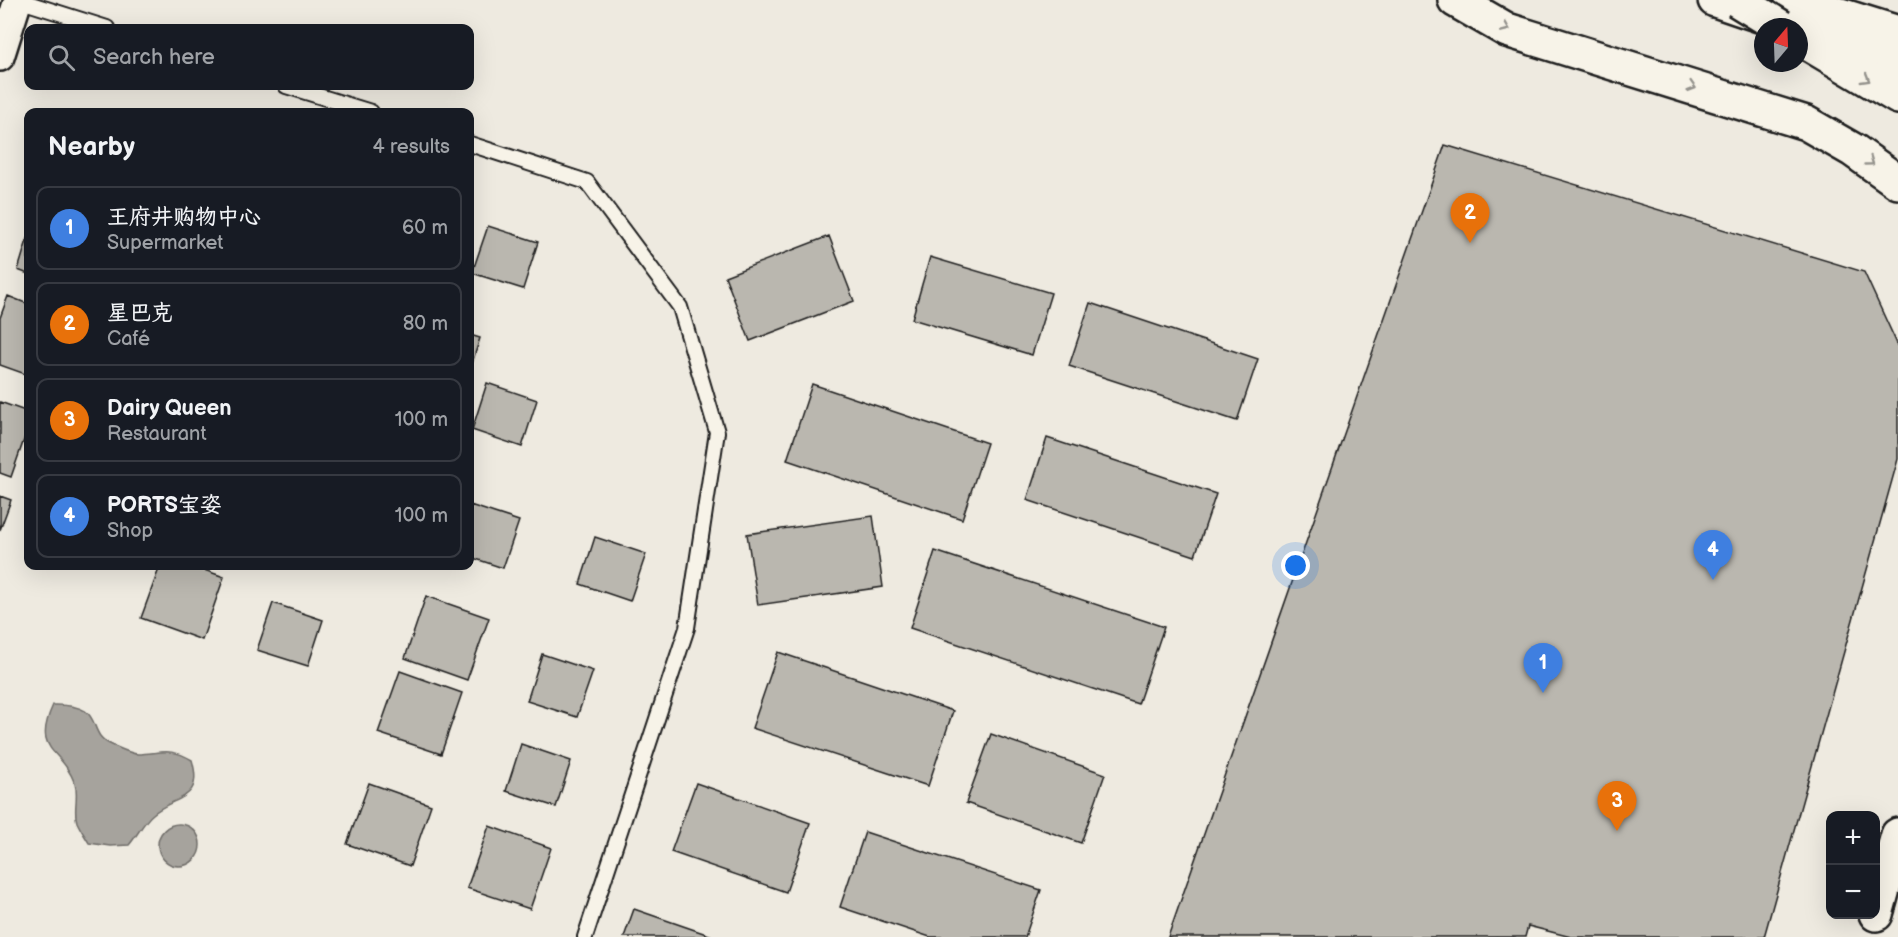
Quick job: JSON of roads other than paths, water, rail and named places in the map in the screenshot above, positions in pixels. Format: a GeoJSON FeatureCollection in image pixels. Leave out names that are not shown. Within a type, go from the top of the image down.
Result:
{"type":"FeatureCollection","features":[{"type":"Feature","properties":{"kind":"main road"},"geometry":{"type":"LineString","coordinates":[[1455,0],[1507,30],[1806,123],[1852,150],[1898,182]]}},
{"type":"Feature","properties":{"kind":"main road"},"geometry":{"type":"LineString","coordinates":[[1715,0],[1768,18]]}},
{"type":"Feature","properties":{"kind":"main road"},"geometry":{"type":"LineString","coordinates":[[1737,0],[1766,18]]}},
{"type":"Feature","properties":{"kind":"main road"},"geometry":{"type":"LineString","coordinates":[[1792,0],[1898,33]]}},
{"type":"Feature","properties":{"kind":"main road"},"geometry":{"type":"LineString","coordinates":[[1808,32],[1898,63]]}},
{"type":"Feature","properties":{"kind":"main road"},"geometry":{"type":"LineString","coordinates":[[1808,43],[1898,98]]}},
{"type":"Feature","properties":{"kind":"main road"},"geometry":{"type":"LineString","coordinates":[[1880,897],[1898,835]]}},
{"type":"Feature","properties":{"kind":"main road"},"geometry":{"type":"LineString","coordinates":[[1869,937],[1874,919]]}},
{"type":"Feature","properties":{"kind":"street"},"geometry":{"type":"LineString","coordinates":[[0,57],[18,0]]}},
{"type":"Feature","properties":{"kind":"lane"},"geometry":{"type":"LineString","coordinates":[[18,0],[94,24]]}},
{"type":"Feature","properties":{"kind":"lane"},"geometry":{"type":"LineString","coordinates":[[299,90],[358,108]]}},
{"type":"Feature","properties":{"kind":"lane"},"geometry":{"type":"LineString","coordinates":[[474,145],[587,182],[680,307],[717,432],[687,628],[585,937]]}},
{"type":"Feature","properties":{"kind":"place","name":"星巴克"},"geometry":{"type":"Point","coordinates":[1470,243]}},
{"type":"Feature","properties":{"kind":"place","name":"PORTS宝姿"},"geometry":{"type":"Point","coordinates":[1713,580]}},
{"type":"Feature","properties":{"kind":"place","name":"王府井购物中心"},"geometry":{"type":"Point","coordinates":[1543,693]}},
{"type":"Feature","properties":{"kind":"place","name":"Dairy Queen"},"geometry":{"type":"Point","coordinates":[1617,831]}}]}
